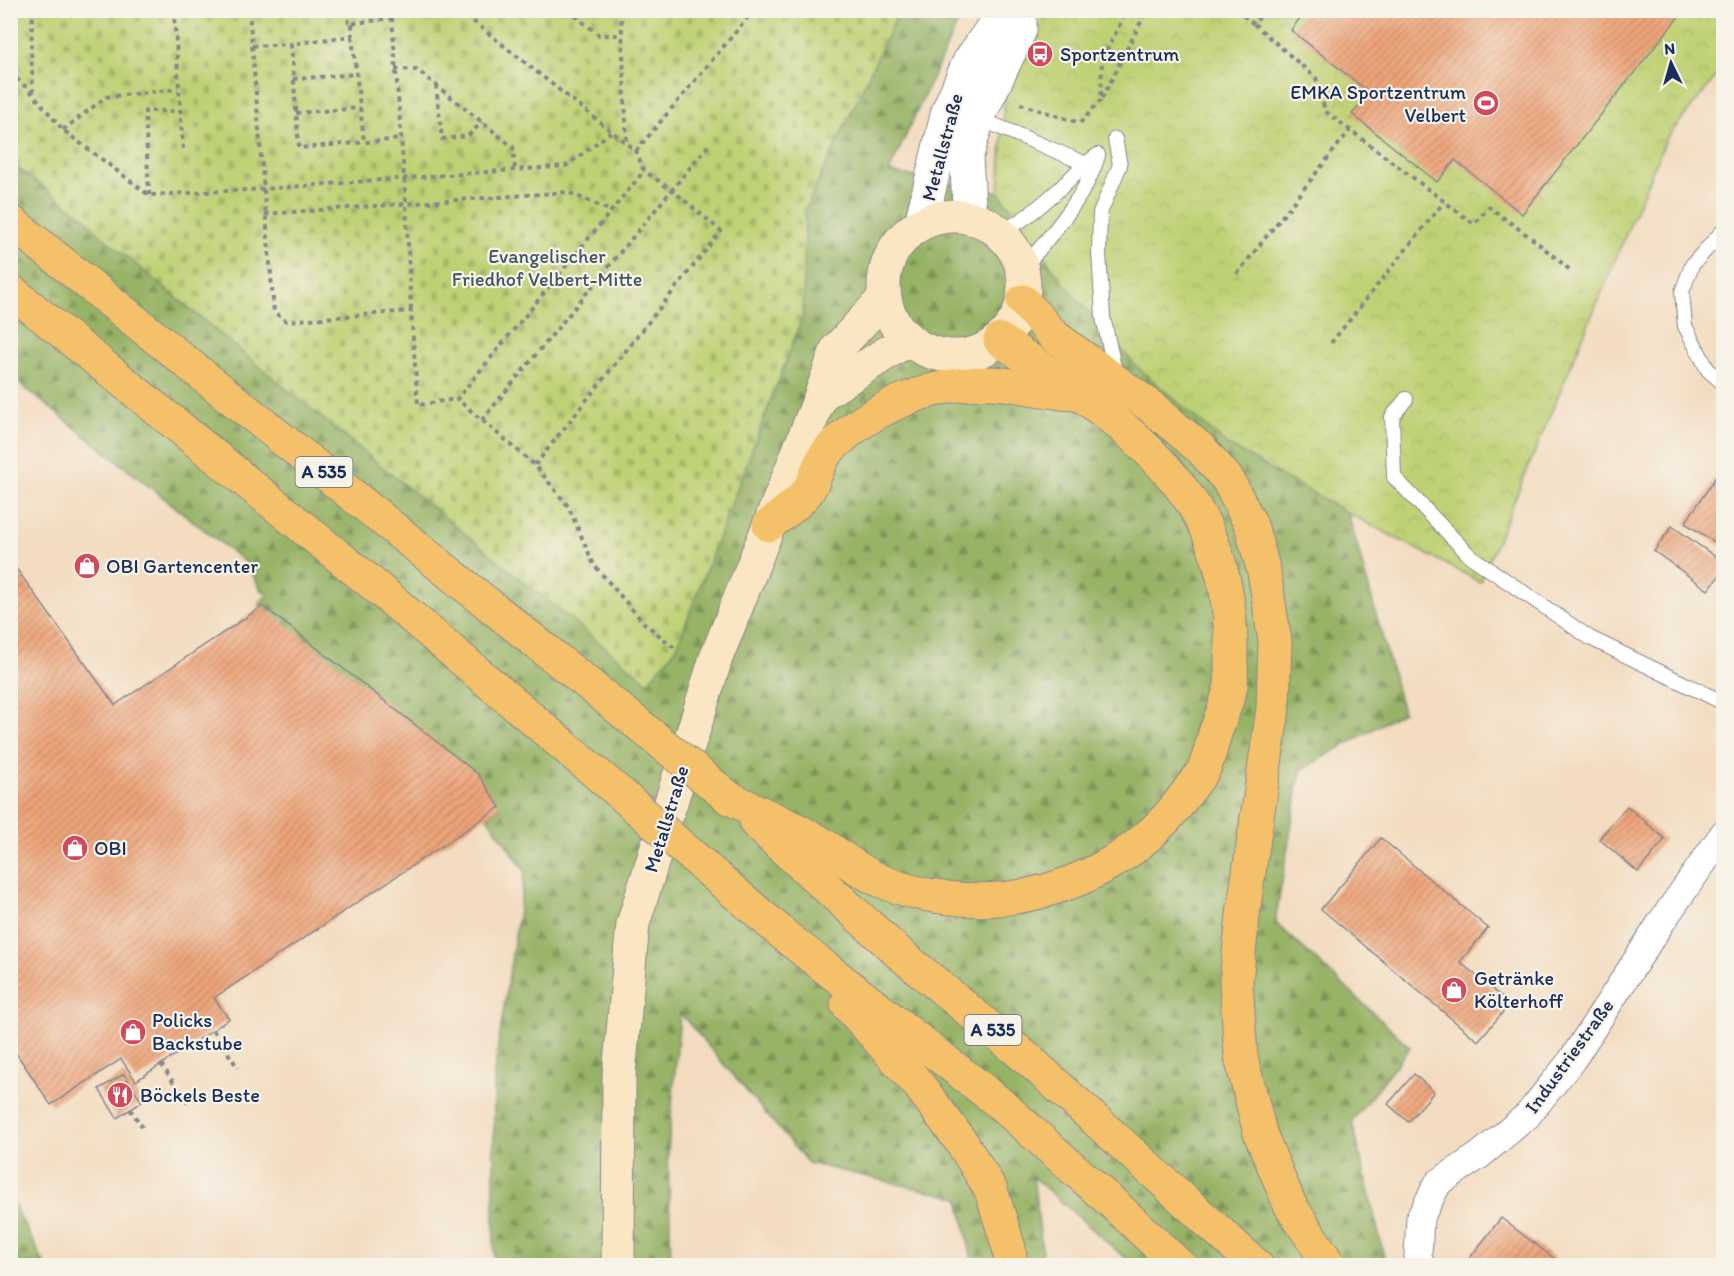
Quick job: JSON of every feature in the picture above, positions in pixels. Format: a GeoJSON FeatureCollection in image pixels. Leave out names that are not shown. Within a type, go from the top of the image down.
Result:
{"type":"FeatureCollection","features":[{"type":"Feature","properties":{"kind":"highway","name":"A 535"},"geometry":{"type":"LineString","coordinates":[[10,221],[728,797],[899,952],[1037,1068],[1257,1266]]}},
{"type":"Feature","properties":{"kind":"highway"},"geometry":{"type":"LineString","coordinates":[[1023,285],[1054,336],[1150,406],[1202,450],[1228,480],[1251,525],[1264,572],[1275,640],[1273,709],[1244,906],[1236,981],[1241,1057],[1260,1133],[1290,1205],[1330,1266]]}},
{"type":"Feature","properties":{"kind":"highway","name":"A 535"},"geometry":{"type":"LineString","coordinates":[[10,290],[380,590],[790,940],[997,1101],[1180,1266]]}},
{"type":"Feature","properties":{"kind":"highway"},"geometry":{"type":"LineString","coordinates":[[728,797],[816,840],[875,878],[910,891],[988,901],[1027,895],[1067,885],[1105,867],[1144,841],[1177,807],[1203,769],[1231,685],[1232,641],[1229,598],[1217,557],[1201,519],[1176,481],[1143,446],[1081,394],[1000,340]]}},
{"type":"Feature","properties":{"kind":"highway"},"geometry":{"type":"LineString","coordinates":[[769,525],[807,493],[826,453],[859,424],[879,411],[907,399],[965,384],[993,383],[1081,394]]}},
{"type":"Feature","properties":{"kind":"highway"},"geometry":{"type":"LineString","coordinates":[[790,940],[918,1084],[962,1143],[991,1190],[1009,1248],[1011,1266]]}},
{"type":"Feature","properties":{"kind":"main road"},"geometry":{"type":"LineString","coordinates":[[953,216],[970,218],[999,232],[1010,243],[1023,285],[1014,322],[1000,340],[983,351],[963,356],[944,356],[924,350],[907,340],[888,313],[884,298],[885,272],[895,247],[906,234],[921,224],[936,218],[953,216]]}},
{"type":"Feature","properties":{"kind":"main road","name":"Metallstraße"},"geometry":{"type":"LineString","coordinates":[[618,1266],[620,1075],[633,924],[716,658],[821,395],[837,348],[884,298]]}},
{"type":"Feature","properties":{"kind":"main road"},"geometry":{"type":"LineString","coordinates":[[821,395],[907,340]]}},
{"type":"Feature","properties":{"kind":"street","name":"Metallstraße"},"geometry":{"type":"LineString","coordinates":[[921,224],[948,111],[969,62],[1005,10]]}},
{"type":"Feature","properties":{"kind":"street","name":"Metallstraße"},"geometry":{"type":"LineString","coordinates":[[970,218],[966,158],[978,118],[1020,30],[1020,10]]}},
{"type":"Feature","properties":{"kind":"street","name":"Industriestraße"},"geometry":{"type":"LineString","coordinates":[[1420,1266],[1418,1256],[1420,1218],[1438,1183],[1480,1155],[1527,1116],[1572,1060],[1662,921],[1724,833]]}},
{"type":"Feature","properties":{"kind":"lane"},"geometry":{"type":"LineString","coordinates":[[978,118],[1084,163]]}},
{"type":"Feature","properties":{"kind":"lane"},"geometry":{"type":"LineString","coordinates":[[1114,139],[1120,165],[1101,213],[1099,253],[1103,317],[1118,384]]}},
{"type":"Feature","properties":{"kind":"lane"},"geometry":{"type":"LineString","coordinates":[[999,232],[1012,227],[1056,192],[1084,163],[1098,155],[1095,167],[1023,285]]}},
{"type":"Feature","properties":{"kind":"lane"},"geometry":{"type":"LineString","coordinates":[[1722,232],[1692,265],[1682,292],[1685,326],[1708,369],[1724,384]]}},
{"type":"Feature","properties":{"kind":"lane"},"geometry":{"type":"LineString","coordinates":[[1406,399],[1392,417],[1394,477],[1470,556],[1590,638],[1724,703]]}},
{"type":"Feature","properties":{"kind":"path"},"geometry":{"type":"LineString","coordinates":[[33,10],[31,48],[33,94]]}},
{"type":"Feature","properties":{"kind":"path"},"geometry":{"type":"LineString","coordinates":[[174,10],[183,150]]}},
{"type":"Feature","properties":{"kind":"path"},"geometry":{"type":"LineString","coordinates":[[198,10],[210,10]]}},
{"type":"Feature","properties":{"kind":"path"},"geometry":{"type":"LineString","coordinates":[[249,10],[274,312],[286,321],[411,311]]}},
{"type":"Feature","properties":{"kind":"path"},"geometry":{"type":"LineString","coordinates":[[347,10],[349,24],[352,24],[364,141]]}},
{"type":"Feature","properties":{"kind":"path"},"geometry":{"type":"LineString","coordinates":[[397,10],[392,18],[418,405],[457,399],[644,171]]}},
{"type":"Feature","properties":{"kind":"path"},"geometry":{"type":"LineString","coordinates":[[459,10],[636,151],[644,171],[672,190],[721,231],[535,465]]}},
{"type":"Feature","properties":{"kind":"path"},"geometry":{"type":"LineString","coordinates":[[568,10],[599,35],[622,35]]}},
{"type":"Feature","properties":{"kind":"path"},"geometry":{"type":"LineString","coordinates":[[577,18],[578,10]]}},
{"type":"Feature","properties":{"kind":"path"},"geometry":{"type":"LineString","coordinates":[[621,10],[627,144]]}},
{"type":"Feature","properties":{"kind":"path"},"geometry":{"type":"LineString","coordinates":[[636,151],[754,10]]}},
{"type":"Feature","properties":{"kind":"path"},"geometry":{"type":"LineString","coordinates":[[1101,100],[1102,60],[1127,10]]}},
{"type":"Feature","properties":{"kind":"path"},"geometry":{"type":"LineString","coordinates":[[1020,104],[1080,123],[1101,100],[1147,10]]}},
{"type":"Feature","properties":{"kind":"path"},"geometry":{"type":"LineString","coordinates":[[1236,10],[1316,78],[1325,111],[1474,224],[1489,207],[1539,243],[1570,270]]}},
{"type":"Feature","properties":{"kind":"path"},"geometry":{"type":"LineString","coordinates":[[1254,24],[1265,10]]}},
{"type":"Feature","properties":{"kind":"path"},"geometry":{"type":"LineString","coordinates":[[352,24],[392,18]]}},
{"type":"Feature","properties":{"kind":"path"},"geometry":{"type":"LineString","coordinates":[[252,46],[291,44],[352,36]]}},
{"type":"Feature","properties":{"kind":"path"},"geometry":{"type":"LineString","coordinates":[[291,44],[299,148],[401,139]]}},
{"type":"Feature","properties":{"kind":"path"},"geometry":{"type":"LineString","coordinates":[[395,69],[417,70],[513,147],[515,171]]}},
{"type":"Feature","properties":{"kind":"path"},"geometry":{"type":"LineString","coordinates":[[10,72],[33,94],[63,130],[150,195],[263,189],[566,166],[611,132]]}},
{"type":"Feature","properties":{"kind":"path"},"geometry":{"type":"LineString","coordinates":[[293,80],[357,74]]}},
{"type":"Feature","properties":{"kind":"path"},"geometry":{"type":"LineString","coordinates":[[436,84],[441,139],[468,136],[482,122]]}},
{"type":"Feature","properties":{"kind":"path"},"geometry":{"type":"LineString","coordinates":[[63,130],[106,97],[178,89]]}},
{"type":"Feature","properties":{"kind":"path"},"geometry":{"type":"LineString","coordinates":[[296,113],[360,108]]}},
{"type":"Feature","properties":{"kind":"path"},"geometry":{"type":"LineString","coordinates":[[150,195],[146,111],[180,111]]}},
{"type":"Feature","properties":{"kind":"path"},"geometry":{"type":"LineString","coordinates":[[1237,274],[1350,130]]}},
{"type":"Feature","properties":{"kind":"path"},"geometry":{"type":"LineString","coordinates":[[482,420],[708,146]]}},
{"type":"Feature","properties":{"kind":"path"},"geometry":{"type":"LineString","coordinates":[[265,214],[568,192],[611,211]]}},
{"type":"Feature","properties":{"kind":"path"},"geometry":{"type":"LineString","coordinates":[[1331,343],[1444,202]]}},
{"type":"Feature","properties":{"kind":"path"},"geometry":{"type":"LineString","coordinates":[[457,399],[535,465],[568,506],[594,565],[643,622],[676,649]]}},
{"type":"Feature","properties":{"kind":"path"},"geometry":{"type":"LineString","coordinates":[[213,1030],[238,1068]]}},
{"type":"Feature","properties":{"kind":"path"},"geometry":{"type":"LineString","coordinates":[[161,1064],[187,1101]]}},
{"type":"Feature","properties":{"kind":"path"},"geometry":{"type":"LineString","coordinates":[[130,1109],[142,1126]]}},
{"type":"Feature","properties":{"kind":"green space","name":"Evangelischer Friedhof Velbert-Mitte"},"geometry":{"type":"Polygon","coordinates":[[[11,10],[899,11],[805,210],[803,316],[676,649],[648,682],[295,396],[99,234],[87,219],[11,163],[11,10]]]}},
{"type":"Feature","properties":{"kind":"green space"},"geometry":{"type":"Polygon","coordinates":[[[899,11],[963,11],[889,172],[999,192],[1061,280],[1226,444],[1348,513],[1403,712],[1301,770],[1275,922],[1410,1047],[1352,1121],[1386,1265],[1133,1265],[1033,1177],[1044,1265],[973,1265],[959,1198],[808,1163],[680,1013],[668,1151],[671,1265],[494,1265],[494,1072],[525,871],[487,817],[500,807],[259,604],[268,594],[261,590],[246,563],[11,377],[10,163],[87,219],[99,234],[295,396],[648,681],[676,649],[803,316],[805,210],[899,11]]]}},
{"type":"Feature","properties":{"kind":"green space","name":"EMKA Sportzentrum Velbert"},"geometry":{"type":"Polygon","coordinates":[[[1046,11],[1723,11],[1723,68],[1666,139],[1480,582],[1348,513],[1226,444],[1134,364],[1061,280],[999,192],[1005,90],[1046,11]]]}},
{"type":"Feature","properties":{"kind":"green space"},"geometry":{"type":"Polygon","coordinates":[[[11,1199],[45,1265],[11,1265],[11,1199]]]}},
{"type":"Feature","properties":{"kind":"building","name":"EMKA Sportzentrum Velbert"},"geometry":{"type":"Polygon","coordinates":[[[1306,10],[1684,10],[1522,214],[1455,160],[1437,182],[1352,114],[1370,93],[1291,30],[1306,10]]]}},
{"type":"Feature","properties":{"kind":"building"},"geometry":{"type":"Polygon","coordinates":[[[1724,465],[1724,548],[1685,523],[1724,465]]]}},
{"type":"Feature","properties":{"kind":"building"},"geometry":{"type":"Polygon","coordinates":[[[1672,526],[1724,563],[1724,570],[1708,590],[1654,551],[1672,526]]]}},
{"type":"Feature","properties":{"kind":"building"},"geometry":{"type":"Polygon","coordinates":[[[10,560],[115,705],[263,606],[478,774],[500,807],[214,998],[229,1019],[213,1030],[136,1081],[121,1059],[51,1105],[10,1044],[10,560]]]}},
{"type":"Feature","properties":{"kind":"building"},"geometry":{"type":"Polygon","coordinates":[[[1627,806],[1665,839],[1638,872],[1599,839],[1627,806]]]}},
{"type":"Feature","properties":{"kind":"building"},"geometry":{"type":"Polygon","coordinates":[[[1381,838],[1488,928],[1460,962],[1510,1004],[1478,1041],[1321,909],[1381,838]]]}},
{"type":"Feature","properties":{"kind":"building","name":"Böckels Beste"},"geometry":{"type":"Polygon","coordinates":[[[124,1074],[142,1102],[117,1118],[99,1089],[124,1074]]]}},
{"type":"Feature","properties":{"kind":"building"},"geometry":{"type":"Polygon","coordinates":[[[1414,1074],[1434,1092],[1408,1122],[1388,1104],[1414,1074]]]}},
{"type":"Feature","properties":{"kind":"building"},"geometry":{"type":"Polygon","coordinates":[[[1501,1218],[1563,1266],[1477,1266],[1469,1259],[1501,1218]]]}},
{"type":"Feature","properties":{"kind":"place","name":"Sportzentrum"},"geometry":{"type":"Point","coordinates":[1040,54]}},
{"type":"Feature","properties":{"kind":"place","name":"EMKA Sportzentrum Velbert"},"geometry":{"type":"Point","coordinates":[1486,103]}},
{"type":"Feature","properties":{"kind":"place","name":"OBI Gartencenter"},"geometry":{"type":"Point","coordinates":[87,566]}},
{"type":"Feature","properties":{"kind":"place","name":"OBI"},"geometry":{"type":"Point","coordinates":[75,848]}},
{"type":"Feature","properties":{"kind":"place","name":"Getränke Költerhoff"},"geometry":{"type":"Point","coordinates":[1454,990]}},
{"type":"Feature","properties":{"kind":"place","name":"Policks Backstube"},"geometry":{"type":"Point","coordinates":[133,1032]}},
{"type":"Feature","properties":{"kind":"place","name":"Böckels Beste"},"geometry":{"type":"Point","coordinates":[120,1095]}}]}
